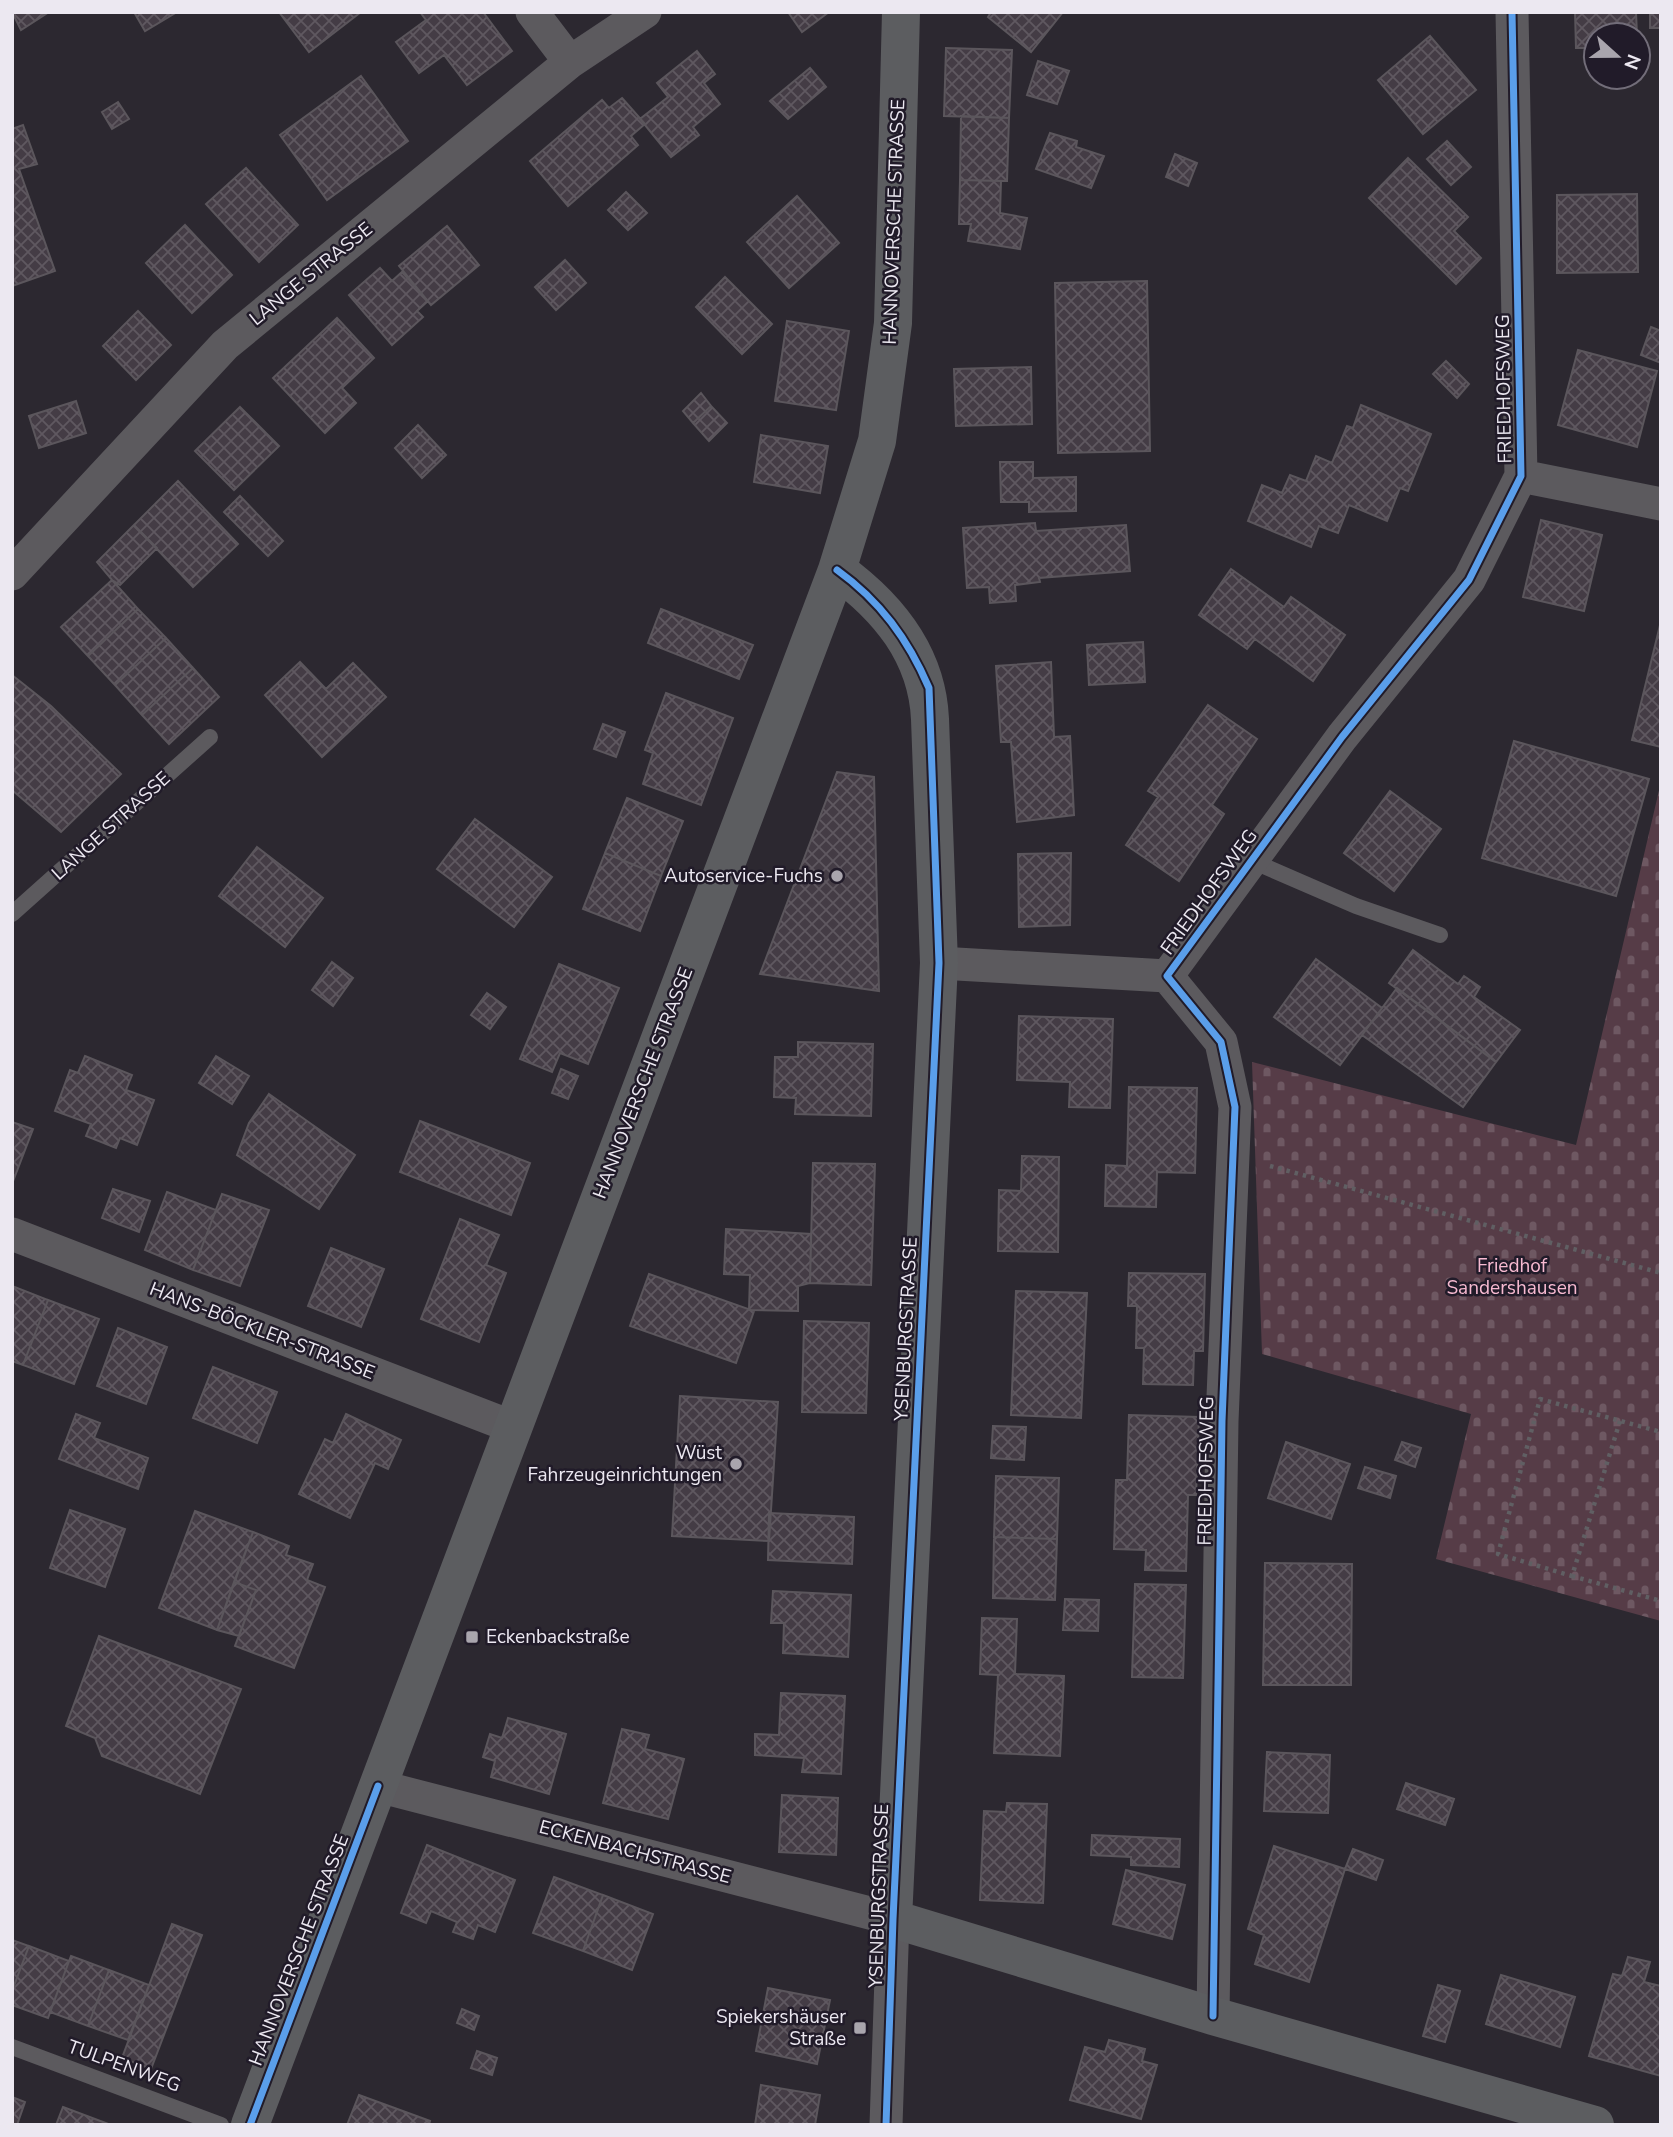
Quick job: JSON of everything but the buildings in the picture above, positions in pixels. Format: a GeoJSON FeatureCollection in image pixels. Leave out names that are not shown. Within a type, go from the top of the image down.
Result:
{"type":"FeatureCollection","features":[{"type":"Feature","properties":{"kind":"main road","name":"HANNOVERSCHE STRASSE"},"geometry":{"type":"LineString","coordinates":[[250,2125],[836,570],[877,441],[893,323],[901,12]]}},
{"type":"Feature","properties":{"kind":"main road","name":"YSENBURGSTRASSE"},"geometry":{"type":"LineString","coordinates":[[836,570],[858,585],[894,623],[914,654],[929,688],[939,963],[893,1919]]}},
{"type":"Feature","properties":{"kind":"main road"},"geometry":{"type":"LineString","coordinates":[[893,1919],[1213,2016],[1595,2125]]}},
{"type":"Feature","properties":{"kind":"street"},"geometry":{"type":"LineString","coordinates":[[532,12],[570,62]]}},
{"type":"Feature","properties":{"kind":"street","name":"LANGE STRASSE"},"geometry":{"type":"LineString","coordinates":[[12,574],[225,345],[570,62],[645,12]]}},
{"type":"Feature","properties":{"kind":"street","name":"FRIEDHOFSWEG"},"geometry":{"type":"LineString","coordinates":[[1167,976],[1342,737],[1469,580],[1521,476],[1512,12]]}},
{"type":"Feature","properties":{"kind":"street"},"geometry":{"type":"LineString","coordinates":[[1521,476],[1661,504]]}},
{"type":"Feature","properties":{"kind":"street","name":"FRIEDHOFSWEG"},"geometry":{"type":"LineString","coordinates":[[939,963],[1167,976],[1221,1042],[1235,1107],[1222,1421],[1213,2016]]}},
{"type":"Feature","properties":{"kind":"street","name":"HANS-BÖCKLER-STRASSE"},"geometry":{"type":"LineString","coordinates":[[12,1234],[513,1427]]}},
{"type":"Feature","properties":{"kind":"street","name":"ECKENBACHSTRASSE"},"geometry":{"type":"LineString","coordinates":[[378,1786],[893,1919]]}},
{"type":"Feature","properties":{"kind":"street","name":"YSENBURGSTRASSE"},"geometry":{"type":"LineString","coordinates":[[886,2125],[893,1919]]}},
{"type":"Feature","properties":{"kind":"lane","name":"LANGE STRASSE"},"geometry":{"type":"LineString","coordinates":[[12,914],[210,737]]}},
{"type":"Feature","properties":{"kind":"lane"},"geometry":{"type":"LineString","coordinates":[[1252,861],[1356,906],[1440,935]]}},
{"type":"Feature","properties":{"kind":"lane","name":"TULPENWEG"},"geometry":{"type":"LineString","coordinates":[[12,2047],[220,2125]]}},
{"type":"Feature","properties":{"kind":"path"},"geometry":{"type":"LineString","coordinates":[[1233,1155],[1661,1273]]}},
{"type":"Feature","properties":{"kind":"path"},"geometry":{"type":"LineString","coordinates":[[1661,1432],[1540,1399],[1498,1554],[1661,1601]]}},
{"type":"Feature","properties":{"kind":"path"},"geometry":{"type":"LineString","coordinates":[[1572,1576],[1620,1421]]}},
{"type":"Feature","properties":{"kind":"green space","name":"Friedhof Sandershausen"},"geometry":{"type":"Polygon","coordinates":[[[1661,782],[1661,1621],[1436,1559],[1471,1414],[1262,1354],[1252,1062],[1576,1145],[1661,782]]]}},
{"type":"Feature","properties":{"kind":"cycle path"},"geometry":{"type":"LineString","coordinates":[[1213,2016],[1222,1421],[1235,1107],[1221,1042],[1167,976],[1342,737],[1469,580],[1521,476],[1512,12]]}},
{"type":"Feature","properties":{"kind":"cycle path"},"geometry":{"type":"LineString","coordinates":[[837,570],[867,595],[891,622],[912,653],[929,688],[939,963],[893,1919],[886,2125]]}},
{"type":"Feature","properties":{"kind":"cycle path"},"geometry":{"type":"LineString","coordinates":[[250,2125],[378,1786]]}},
{"type":"Feature","properties":{"kind":"place","name":"Autoservice-Fuchs"},"geometry":{"type":"Point","coordinates":[837,876]}},
{"type":"Feature","properties":{"kind":"place","name":"Wüst Fahrzeugeinrichtungen"},"geometry":{"type":"Point","coordinates":[736,1464]}},
{"type":"Feature","properties":{"kind":"place","name":"Eckenbackstraße"},"geometry":{"type":"Point","coordinates":[472,1637]}},
{"type":"Feature","properties":{"kind":"place","name":"Spiekershäuser Straße"},"geometry":{"type":"Point","coordinates":[860,2028]}}]}
